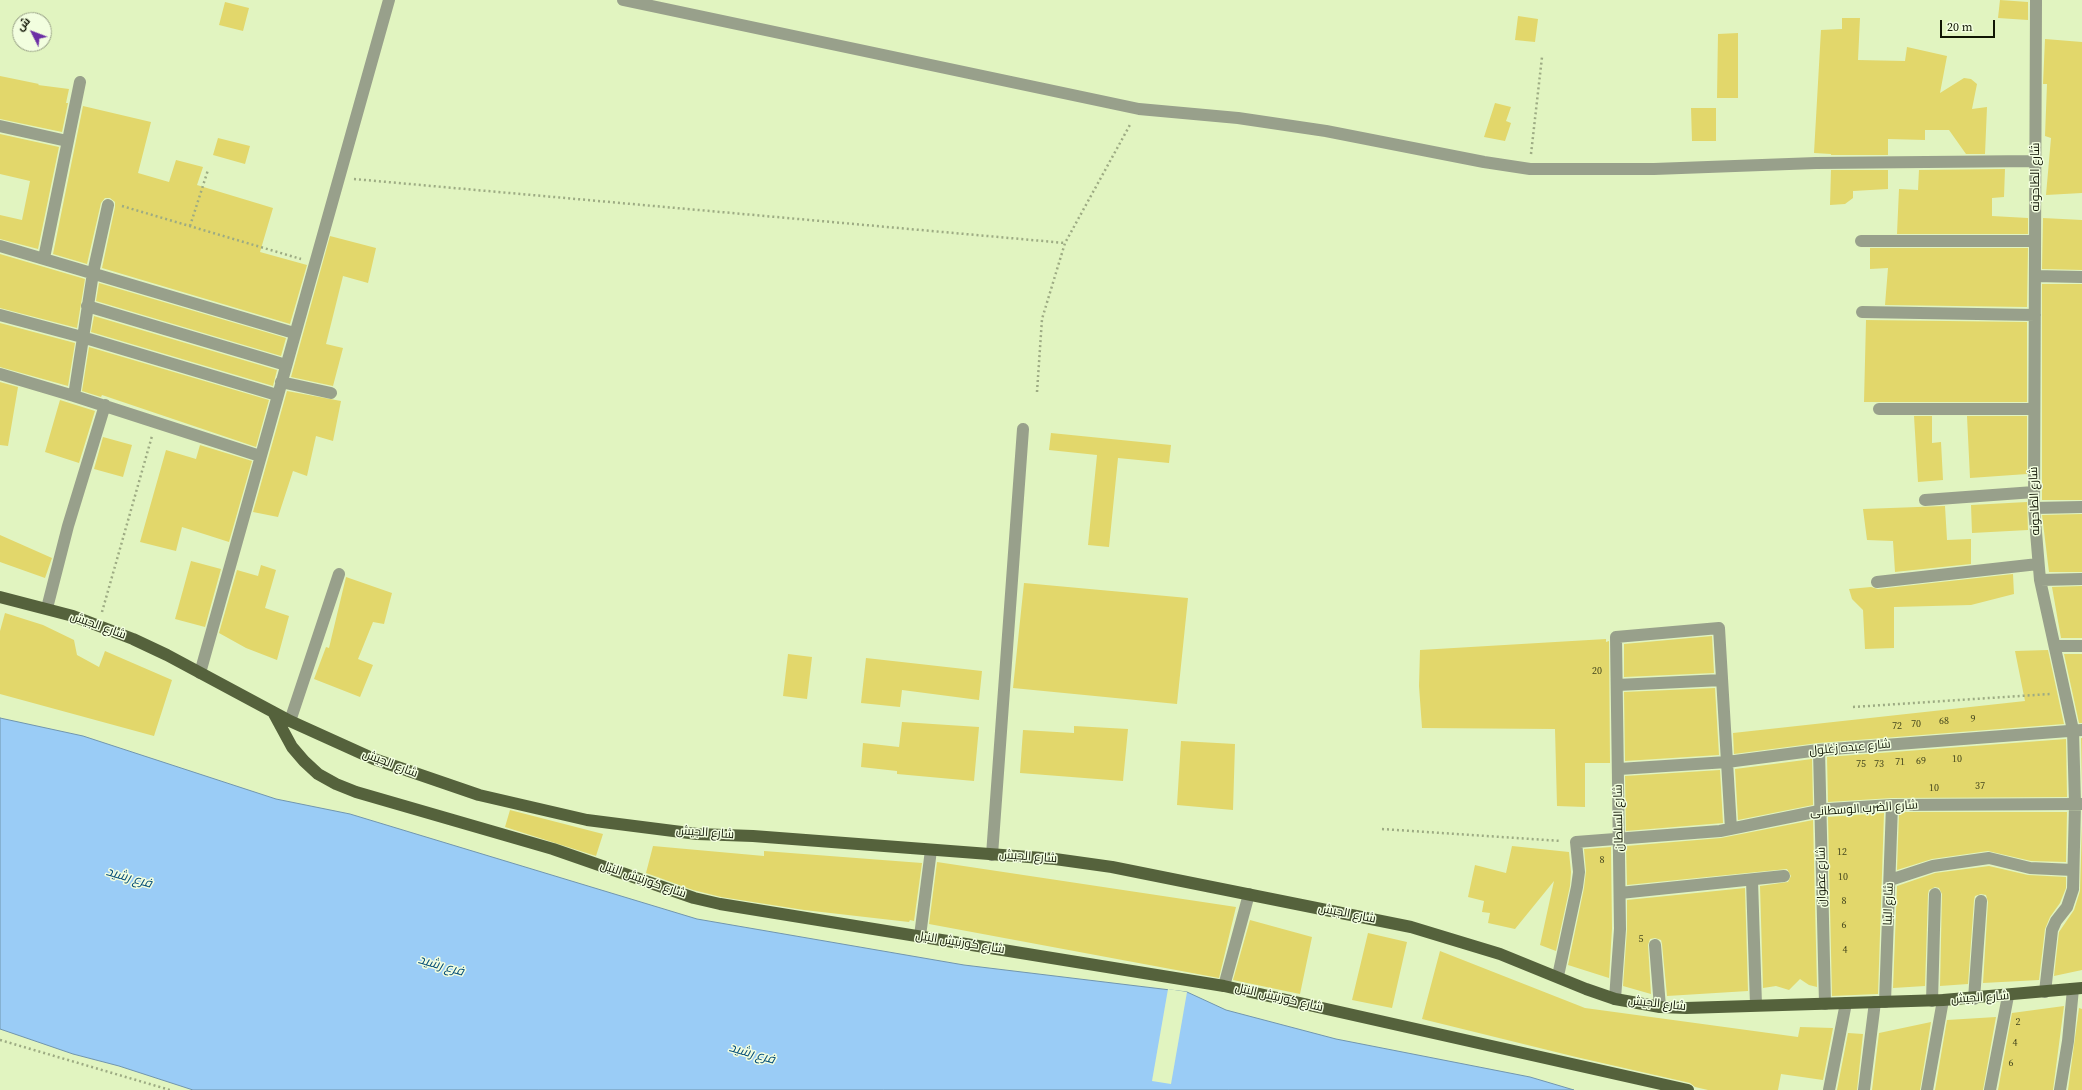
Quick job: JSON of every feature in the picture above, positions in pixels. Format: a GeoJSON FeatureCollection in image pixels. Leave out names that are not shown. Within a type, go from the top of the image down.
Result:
{"type":"FeatureCollection","features":[{"type":"Feature","properties":{"kind":"main road","name":"شارع الجيش"},"geometry":{"type":"LineString","coordinates":[[0,597],[47,608],[98,625],[153,649],[290,721],[374,759],[479,795],[571,817],[642,828],[697,834],[1084,862],[1249,894],[1426,931],[1500,954],[1558,976],[1586,989],[1615,999],[1660,1007],[1937,1001],[2077,989]]}},
{"type":"Feature","properties":{"kind":"main road","name":"شارع كورنيش النيل"},"geometry":{"type":"LineString","coordinates":[[273,712],[292,747],[304,762],[318,774],[336,784],[356,792],[553,850],[694,898],[1224,986],[1688,1090]]}},
{"type":"Feature","properties":{"kind":"street"},"geometry":{"type":"LineString","coordinates":[[200,673],[294,333],[389,0]]}},
{"type":"Feature","properties":{"kind":"street"},"geometry":{"type":"LineString","coordinates":[[622,0],[1139,109],[1238,118],[1326,131],[1484,162],[1530,169],[1654,169],[1816,163],[2036,161]]}},
{"type":"Feature","properties":{"kind":"street","name":"شارع الطاحونه"},"geometry":{"type":"LineString","coordinates":[[2036,0],[2034,508],[2040,580],[2065,692],[2078,730],[2078,804],[2071,898],[2056,921],[2050,938],[2045,992]]}},
{"type":"Feature","properties":{"kind":"street"},"geometry":{"type":"LineString","coordinates":[[44,258],[80,82]]}},
{"type":"Feature","properties":{"kind":"street"},"geometry":{"type":"LineString","coordinates":[[0,126],[67,141]]}},
{"type":"Feature","properties":{"kind":"street"},"geometry":{"type":"LineString","coordinates":[[74,396],[87,306],[108,205]]}},
{"type":"Feature","properties":{"kind":"street"},"geometry":{"type":"LineString","coordinates":[[1861,241],[2035,241]]}},
{"type":"Feature","properties":{"kind":"street"},"geometry":{"type":"LineString","coordinates":[[0,246],[294,333]]}},
{"type":"Feature","properties":{"kind":"street"},"geometry":{"type":"LineString","coordinates":[[2035,276],[2082,277]]}},
{"type":"Feature","properties":{"kind":"street"},"geometry":{"type":"LineString","coordinates":[[87,306],[286,365]]}},
{"type":"Feature","properties":{"kind":"street"},"geometry":{"type":"LineString","coordinates":[[1862,312],[2035,315]]}},
{"type":"Feature","properties":{"kind":"street"},"geometry":{"type":"LineString","coordinates":[[0,315],[82,337],[277,395]]}},
{"type":"Feature","properties":{"kind":"street"},"geometry":{"type":"LineString","coordinates":[[0,374],[105,405],[260,456]]}},
{"type":"Feature","properties":{"kind":"street"},"geometry":{"type":"LineString","coordinates":[[281,382],[331,393]]}},
{"type":"Feature","properties":{"kind":"street"},"geometry":{"type":"LineString","coordinates":[[47,608],[68,526],[105,405]]}},
{"type":"Feature","properties":{"kind":"street"},"geometry":{"type":"LineString","coordinates":[[1879,409],[2034,409]]}},
{"type":"Feature","properties":{"kind":"street"},"geometry":{"type":"LineString","coordinates":[[992,855],[1023,429]]}},
{"type":"Feature","properties":{"kind":"street"},"geometry":{"type":"LineString","coordinates":[[1925,500],[2034,492]]}},
{"type":"Feature","properties":{"kind":"street"},"geometry":{"type":"LineString","coordinates":[[2034,508],[2082,508]]}},
{"type":"Feature","properties":{"kind":"street"},"geometry":{"type":"LineString","coordinates":[[1877,582],[2038,564]]}},
{"type":"Feature","properties":{"kind":"street"},"geometry":{"type":"LineString","coordinates":[[290,721],[339,574]]}},
{"type":"Feature","properties":{"kind":"street"},"geometry":{"type":"LineString","coordinates":[[2040,580],[2082,580]]}},
{"type":"Feature","properties":{"kind":"street","name":"شارع السلطان"},"geometry":{"type":"LineString","coordinates":[[1615,999],[1620,928],[1620,839],[1616,637],[1719,628],[1722,680]]}},
{"type":"Feature","properties":{"kind":"street"},"geometry":{"type":"LineString","coordinates":[[2055,646],[2082,646]]}},
{"type":"Feature","properties":{"kind":"street"},"geometry":{"type":"LineString","coordinates":[[1617,685],[1722,680],[1731,830]]}},
{"type":"Feature","properties":{"kind":"street","name":"شارع عبده زغلول"},"geometry":{"type":"LineString","coordinates":[[1618,769],[1727,762],[1819,750],[2078,730]]}},
{"type":"Feature","properties":{"kind":"street","name":"شارع عطوان"},"geometry":{"type":"LineString","coordinates":[[1819,750],[1825,1004]]}},
{"type":"Feature","properties":{"kind":"street","name":"شارع الضرب الوسطانى"},"geometry":{"type":"LineString","coordinates":[[1576,842],[1731,830],[1821,810],[1892,805],[2078,804]]}},
{"type":"Feature","properties":{"kind":"street","name":"شارع البنا"},"geometry":{"type":"LineString","coordinates":[[1864,1090],[1880,1002],[1890,880],[1892,805]]}},
{"type":"Feature","properties":{"kind":"street"},"geometry":{"type":"LineString","coordinates":[[1558,976],[1578,882],[1576,842]]}},
{"type":"Feature","properties":{"kind":"street"},"geometry":{"type":"LineString","coordinates":[[920,936],[931,850]]}},
{"type":"Feature","properties":{"kind":"street"},"geometry":{"type":"LineString","coordinates":[[1890,880],[1932,866],[1989,858],[2037,869],[2074,870]]}},
{"type":"Feature","properties":{"kind":"street"},"geometry":{"type":"LineString","coordinates":[[1620,893],[1784,876]]}},
{"type":"Feature","properties":{"kind":"street"},"geometry":{"type":"LineString","coordinates":[[1752,880],[1756,1006]]}},
{"type":"Feature","properties":{"kind":"street"},"geometry":{"type":"LineString","coordinates":[[1224,986],[1249,894]]}},
{"type":"Feature","properties":{"kind":"street"},"geometry":{"type":"LineString","coordinates":[[1927,1090],[1937,1001],[1935,894]]}},
{"type":"Feature","properties":{"kind":"street"},"geometry":{"type":"LineString","coordinates":[[1974,999],[1981,901]]}},
{"type":"Feature","properties":{"kind":"street"},"geometry":{"type":"LineString","coordinates":[[1655,945],[1660,1007]]}},
{"type":"Feature","properties":{"kind":"street"},"geometry":{"type":"LineString","coordinates":[[2060,1090],[2077,989]]}},
{"type":"Feature","properties":{"kind":"street"},"geometry":{"type":"LineString","coordinates":[[1990,1090],[2008,996]]}},
{"type":"Feature","properties":{"kind":"street"},"geometry":{"type":"LineString","coordinates":[[1829,1090],[1846,1003]]}},
{"type":"Feature","properties":{"kind":"path"},"geometry":{"type":"LineString","coordinates":[[1530,169],[1542,57]]}},
{"type":"Feature","properties":{"kind":"path"},"geometry":{"type":"LineString","coordinates":[[1037,392],[1042,319],[1065,243],[1139,109]]}},
{"type":"Feature","properties":{"kind":"path"},"geometry":{"type":"LineString","coordinates":[[190,226],[208,170]]}},
{"type":"Feature","properties":{"kind":"path"},"geometry":{"type":"LineString","coordinates":[[338,178],[1065,243]]}},
{"type":"Feature","properties":{"kind":"path"},"geometry":{"type":"LineString","coordinates":[[108,205],[111,203],[315,263]]}},
{"type":"Feature","properties":{"kind":"path"},"geometry":{"type":"LineString","coordinates":[[98,625],[156,422]]}},
{"type":"Feature","properties":{"kind":"path"},"geometry":{"type":"LineString","coordinates":[[1853,707],[2065,692]]}},
{"type":"Feature","properties":{"kind":"path"},"geometry":{"type":"LineString","coordinates":[[1382,829],[1576,842]]}},
{"type":"Feature","properties":{"kind":"path"},"geometry":{"type":"LineString","coordinates":[[0,1040],[170,1090]]}},
{"type":"Feature","properties":{"kind":"water","name":"فرع رشيد"},"geometry":{"type":"Polygon","coordinates":[[[0,718],[83,736],[276,799],[350,814],[697,919],[964,965],[1187,992],[1226,1010],[1336,1039],[1530,1077],[1574,1090],[193,1090],[119,1066],[73,1054],[0,1029],[0,718]]]}},
{"type":"Feature","properties":{"kind":"pier"},"geometry":{"type":"Polygon","coordinates":[[[1168,989],[1187,992],[1171,1084],[1152,1081],[1168,989]]]}},
{"type":"Feature","properties":{"kind":"building"},"geometry":{"type":"Polygon","coordinates":[[[2000,0],[2028,2],[2028,20],[1998,18],[2000,0]]]}},
{"type":"Feature","properties":{"kind":"building"},"geometry":{"type":"Polygon","coordinates":[[[225,2],[249,8],[243,31],[219,25],[225,2]]]}},
{"type":"Feature","properties":{"kind":"building"},"geometry":{"type":"Polygon","coordinates":[[[1518,16],[1538,19],[1535,42],[1515,40],[1518,16]]]}},
{"type":"Feature","properties":{"kind":"building"},"geometry":{"type":"Polygon","coordinates":[[[1842,18],[1860,18],[1858,60],[1905,61],[1907,47],[1947,56],[1940,93],[1964,78],[1971,79],[1977,84],[1972,109],[1987,107],[1985,154],[1966,154],[1949,130],[1925,130],[1925,140],[1888,139],[1888,155],[1831,155],[1814,153],[1821,30],[1842,29],[1842,18]]]}},
{"type":"Feature","properties":{"kind":"building"},"geometry":{"type":"Polygon","coordinates":[[[1738,33],[1738,98],[1717,98],[1718,34],[1738,33]]]}},
{"type":"Feature","properties":{"kind":"building"},"geometry":{"type":"Polygon","coordinates":[[[2045,39],[2082,42],[2082,193],[2046,195],[2051,138],[2045,136],[2047,84],[2043,84],[2045,39]]]}},
{"type":"Feature","properties":{"kind":"building"},"geometry":{"type":"Polygon","coordinates":[[[0,76],[39,84],[38,85],[69,89],[66,103],[68,103],[62,132],[0,119],[0,76]]]}},
{"type":"Feature","properties":{"kind":"building"},"geometry":{"type":"Polygon","coordinates":[[[1495,103],[1511,107],[1506,121],[1511,123],[1505,141],[1484,137],[1495,103]]]}},
{"type":"Feature","properties":{"kind":"building"},"geometry":{"type":"Polygon","coordinates":[[[83,106],[151,122],[138,173],[169,182],[176,160],[203,167],[197,185],[273,208],[260,252],[307,265],[290,324],[102,268],[115,207],[115,202],[110,198],[105,198],[101,203],[87,264],[53,254],[83,106]]]}},
{"type":"Feature","properties":{"kind":"building"},"geometry":{"type":"Polygon","coordinates":[[[1691,108],[1716,108],[1716,141],[1692,141],[1691,108]]]}},
{"type":"Feature","properties":{"kind":"building"},"geometry":{"type":"Polygon","coordinates":[[[0,134],[59,147],[38,249],[0,239],[0,215],[22,220],[30,181],[0,174],[0,134]]]}},
{"type":"Feature","properties":{"kind":"building"},"geometry":{"type":"Polygon","coordinates":[[[218,138],[250,146],[245,164],[213,155],[218,138]]]}},
{"type":"Feature","properties":{"kind":"building"},"geometry":{"type":"Polygon","coordinates":[[[2005,169],[2004,197],[1992,198],[1992,216],[2028,218],[2028,234],[1897,234],[1899,189],[1918,190],[1919,170],[2005,169]]]}},
{"type":"Feature","properties":{"kind":"building"},"geometry":{"type":"Polygon","coordinates":[[[1831,170],[1888,170],[1888,189],[1853,191],[1853,198],[1845,204],[1830,205],[1831,170]]]}},
{"type":"Feature","properties":{"kind":"building"},"geometry":{"type":"Polygon","coordinates":[[[2043,218],[2082,220],[2082,270],[2042,269],[2043,218]]]}},
{"type":"Feature","properties":{"kind":"building"},"geometry":{"type":"Polygon","coordinates":[[[330,236],[376,248],[368,283],[343,276],[326,344],[343,348],[333,386],[291,377],[330,236]]]}},
{"type":"Feature","properties":{"kind":"building"},"geometry":{"type":"Polygon","coordinates":[[[1870,248],[2028,248],[2027,307],[1885,305],[1888,268],[1870,269],[1870,248]]]}},
{"type":"Feature","properties":{"kind":"building"},"geometry":{"type":"Polygon","coordinates":[[[0,254],[85,279],[77,328],[0,308],[0,254]]]}},
{"type":"Feature","properties":{"kind":"building"},"geometry":{"type":"Polygon","coordinates":[[[99,283],[286,338],[281,356],[96,301],[99,283]]]}},
{"type":"Feature","properties":{"kind":"building"},"geometry":{"type":"Polygon","coordinates":[[[2042,284],[2082,284],[2082,500],[2042,500],[2042,284]]]}},
{"type":"Feature","properties":{"kind":"building"},"geometry":{"type":"Polygon","coordinates":[[[94,316],[277,370],[273,386],[91,332],[94,316]]]}},
{"type":"Feature","properties":{"kind":"building"},"geometry":{"type":"Polygon","coordinates":[[[1866,320],[2027,322],[2027,402],[1864,402],[1866,320]]]}},
{"type":"Feature","properties":{"kind":"building"},"geometry":{"type":"Polygon","coordinates":[[[0,323],[75,343],[68,386],[0,367],[0,323]]]}},
{"type":"Feature","properties":{"kind":"building"},"geometry":{"type":"Polygon","coordinates":[[[89,347],[269,400],[256,447],[102,395],[101,397],[82,391],[89,347]]]}},
{"type":"Feature","properties":{"kind":"building"},"geometry":{"type":"Polygon","coordinates":[[[0,382],[18,387],[8,446],[0,445],[0,382]]]}},
{"type":"Feature","properties":{"kind":"building"},"geometry":{"type":"Polygon","coordinates":[[[287,391],[341,401],[333,441],[316,436],[307,476],[293,471],[278,517],[253,512],[287,391]]]}},
{"type":"Feature","properties":{"kind":"building"},"geometry":{"type":"Polygon","coordinates":[[[60,400],[95,411],[79,463],[45,452],[60,400]]]}},
{"type":"Feature","properties":{"kind":"building"},"geometry":{"type":"Polygon","coordinates":[[[1914,416],[1932,416],[1932,443],[1941,442],[1943,480],[1918,482],[1914,416]]]}},
{"type":"Feature","properties":{"kind":"building"},"geometry":{"type":"Polygon","coordinates":[[[1967,416],[2027,416],[2027,474],[1970,478],[1967,416]]]}},
{"type":"Feature","properties":{"kind":"building"},"geometry":{"type":"Polygon","coordinates":[[[1051,433],[1171,445],[1169,463],[1118,458],[1109,547],[1088,545],[1097,455],[1049,450],[1051,433]]]}},
{"type":"Feature","properties":{"kind":"building"},"geometry":{"type":"Polygon","coordinates":[[[103,437],[132,445],[123,477],[94,469],[103,437]]]}},
{"type":"Feature","properties":{"kind":"building"},"geometry":{"type":"Polygon","coordinates":[[[200,445],[252,461],[229,542],[182,527],[176,551],[140,542],[166,450],[196,459],[200,445]]]}},
{"type":"Feature","properties":{"kind":"building"},"geometry":{"type":"Polygon","coordinates":[[[2027,502],[2028,530],[1972,533],[1971,505],[2027,502]]]}},
{"type":"Feature","properties":{"kind":"building"},"geometry":{"type":"Polygon","coordinates":[[[1945,506],[1947,540],[1971,539],[1971,564],[1895,572],[1893,541],[1867,540],[1863,509],[1945,506]]]}},
{"type":"Feature","properties":{"kind":"building"},"geometry":{"type":"Polygon","coordinates":[[[2082,514],[2082,572],[2049,572],[2042,515],[2082,514]]]}},
{"type":"Feature","properties":{"kind":"building"},"geometry":{"type":"Polygon","coordinates":[[[0,535],[52,558],[45,578],[0,562],[0,535]]]}},
{"type":"Feature","properties":{"kind":"building"},"geometry":{"type":"Polygon","coordinates":[[[191,561],[221,569],[205,627],[175,619],[191,561]]]}},
{"type":"Feature","properties":{"kind":"building"},"geometry":{"type":"Polygon","coordinates":[[[261,565],[276,570],[265,608],[289,616],[277,660],[246,648],[219,633],[237,570],[258,576],[261,565]]]}},
{"type":"Feature","properties":{"kind":"building"},"geometry":{"type":"Polygon","coordinates":[[[2013,574],[2014,594],[1971,605],[1894,607],[1894,648],[1865,649],[1863,610],[1852,599],[1849,589],[1871,587],[1878,589],[2013,574]]]}},
{"type":"Feature","properties":{"kind":"building"},"geometry":{"type":"Polygon","coordinates":[[[346,577],[392,593],[384,624],[373,622],[358,659],[373,665],[360,697],[314,679],[326,647],[329,648],[346,577]]]}},
{"type":"Feature","properties":{"kind":"building"},"geometry":{"type":"Polygon","coordinates":[[[1024,583],[1188,598],[1177,704],[1013,688],[1024,583]]]}},
{"type":"Feature","properties":{"kind":"building"},"geometry":{"type":"Polygon","coordinates":[[[2082,586],[2082,638],[2061,638],[2052,587],[2082,586]]]}},
{"type":"Feature","properties":{"kind":"building"},"geometry":{"type":"Polygon","coordinates":[[[5,613],[43,625],[74,640],[77,655],[99,667],[105,651],[172,680],[154,736],[0,694],[0,631],[5,613]]]}},
{"type":"Feature","properties":{"kind":"building"},"geometry":{"type":"Polygon","coordinates":[[[1712,636],[1714,673],[1624,677],[1624,644],[1712,636]]]}},
{"type":"Feature","properties":{"kind":"building"},"geometry":{"type":"Polygon","coordinates":[[[1606,639],[1606,642],[1609,641],[1610,763],[1585,763],[1585,807],[1557,806],[1555,729],[1422,728],[1419,686],[1420,650],[1606,639]]]}},
{"type":"Feature","properties":{"kind":"building"},"geometry":{"type":"Polygon","coordinates":[[[2048,650],[2064,724],[1818,743],[1734,754],[1733,733],[2025,701],[2015,651],[2048,650]]]}},
{"type":"Feature","properties":{"kind":"building"},"geometry":{"type":"Polygon","coordinates":[[[788,654],[812,657],[807,699],[783,696],[788,654]]]}},
{"type":"Feature","properties":{"kind":"building"},"geometry":{"type":"Polygon","coordinates":[[[2064,654],[2082,654],[2082,723],[2079,723],[2064,654]]]}},
{"type":"Feature","properties":{"kind":"building"},"geometry":{"type":"Polygon","coordinates":[[[866,658],[982,671],[979,700],[902,690],[900,707],[861,703],[866,658]]]}},
{"type":"Feature","properties":{"kind":"building"},"geometry":{"type":"Polygon","coordinates":[[[1715,688],[1719,755],[1625,761],[1624,692],[1715,688]]]}},
{"type":"Feature","properties":{"kind":"building"},"geometry":{"type":"Polygon","coordinates":[[[902,722],[979,727],[974,781],[897,774],[897,771],[861,767],[863,743],[899,747],[902,722]]]}},
{"type":"Feature","properties":{"kind":"building"},"geometry":{"type":"Polygon","coordinates":[[[1074,726],[1128,729],[1123,781],[1020,773],[1023,730],[1074,733],[1074,726]]]}},
{"type":"Feature","properties":{"kind":"building"},"geometry":{"type":"Polygon","coordinates":[[[2081,738],[2082,738],[2082,785],[2081,738]]]}},
{"type":"Feature","properties":{"kind":"building"},"geometry":{"type":"Polygon","coordinates":[[[2066,739],[2067,797],[1892,798],[1828,802],[1827,757],[2066,739]]]}},
{"type":"Feature","properties":{"kind":"building"},"geometry":{"type":"Polygon","coordinates":[[[1181,741],[1235,744],[1233,810],[1177,805],[1181,741]]]}},
{"type":"Feature","properties":{"kind":"building"},"geometry":{"type":"Polygon","coordinates":[[[1812,759],[1813,805],[1738,820],[1735,769],[1812,759]]]}},
{"type":"Feature","properties":{"kind":"building"},"geometry":{"type":"Polygon","coordinates":[[[1720,770],[1723,823],[1626,831],[1625,776],[1720,770]]]}},
{"type":"Feature","properties":{"kind":"building"},"geometry":{"type":"Polygon","coordinates":[[[510,810],[603,834],[596,856],[505,827],[510,810]]]}},
{"type":"Feature","properties":{"kind":"building"},"geometry":{"type":"Polygon","coordinates":[[[1899,812],[2067,812],[2066,862],[2031,861],[1988,851],[1932,859],[1897,870],[1899,812]]]}},
{"type":"Feature","properties":{"kind":"building"},"geometry":{"type":"Polygon","coordinates":[[[1884,813],[1878,994],[1832,996],[1828,817],[1884,813]]]}},
{"type":"Feature","properties":{"kind":"building"},"geometry":{"type":"Polygon","coordinates":[[[1813,820],[1817,987],[1809,985],[1800,979],[1789,990],[1776,986],[1763,988],[1760,886],[1788,882],[1791,876],[1787,869],[1627,885],[1626,846],[1721,838],[1813,820]]]}},
{"type":"Feature","properties":{"kind":"building"},"geometry":{"type":"Polygon","coordinates":[[[2082,825],[2082,970],[2054,976],[2059,932],[2074,910],[2080,891],[2082,825]]]}},
{"type":"Feature","properties":{"kind":"building"},"geometry":{"type":"Polygon","coordinates":[[[653,846],[764,856],[764,851],[922,863],[914,921],[910,920],[909,922],[804,910],[721,897],[693,890],[646,873],[653,846]]]}},
{"type":"Feature","properties":{"kind":"building"},"geometry":{"type":"Polygon","coordinates":[[[1512,846],[1569,852],[1571,872],[1570,886],[1556,951],[1540,945],[1554,881],[1515,929],[1488,923],[1490,913],[1482,912],[1484,901],[1468,897],[1475,865],[1506,873],[1512,846]]]}},
{"type":"Feature","properties":{"kind":"building"},"geometry":{"type":"Polygon","coordinates":[[[1611,847],[1612,929],[1609,978],[1568,965],[1584,888],[1586,871],[1584,849],[1611,847]]]}},
{"type":"Feature","properties":{"kind":"building"},"geometry":{"type":"Polygon","coordinates":[[[937,862],[1236,907],[1219,978],[929,924],[937,862]]]}},
{"type":"Feature","properties":{"kind":"building"},"geometry":{"type":"Polygon","coordinates":[[[1989,866],[2028,875],[2066,877],[2066,888],[2060,903],[2050,917],[2045,929],[2039,980],[1983,983],[1988,902],[1986,895],[1981,894],[1975,896],[1974,900],[1968,984],[1940,986],[1942,894],[1939,888],[1935,887],[1929,890],[1928,894],[1925,986],[1893,988],[1897,886],[1935,873],[1989,866]]]}},
{"type":"Feature","properties":{"kind":"building"},"geometry":{"type":"Polygon","coordinates":[[[1745,888],[1748,991],[1667,996],[1662,944],[1661,940],[1655,938],[1650,939],[1648,945],[1651,994],[1623,986],[1627,930],[1627,900],[1745,888]]]}},
{"type":"Feature","properties":{"kind":"building"},"geometry":{"type":"Polygon","coordinates":[[[1250,920],[1312,937],[1300,994],[1233,980],[1250,920]]]}},
{"type":"Feature","properties":{"kind":"building"},"geometry":{"type":"Polygon","coordinates":[[[1368,933],[1407,942],[1392,1008],[1352,1000],[1368,933]]]}},
{"type":"Feature","properties":{"kind":"building"},"geometry":{"type":"Polygon","coordinates":[[[1440,951],[1585,1008],[1798,1037],[1800,1027],[1833,1028],[1823,1080],[1781,1074],[1778,1090],[1708,1090],[1695,1087],[1690,1083],[1422,1019],[1440,951]]]}},
{"type":"Feature","properties":{"kind":"building"},"geometry":{"type":"Polygon","coordinates":[[[2064,1006],[2053,1090],[1998,1090],[2012,1013],[2064,1006]]]}},
{"type":"Feature","properties":{"kind":"building"},"geometry":{"type":"Polygon","coordinates":[[[2079,1008],[2082,1009],[2082,1090],[2068,1090],[2079,1008]]]}},
{"type":"Feature","properties":{"kind":"building"},"geometry":{"type":"Polygon","coordinates":[[[1996,1017],[1983,1090],[1935,1090],[1947,1020],[1996,1017]]]}},
{"type":"Feature","properties":{"kind":"building"},"geometry":{"type":"Polygon","coordinates":[[[1931,1022],[1920,1090],[1872,1090],[1879,1033],[1931,1022]]]}},
{"type":"Feature","properties":{"kind":"building"},"geometry":{"type":"Polygon","coordinates":[[[1848,1033],[1863,1034],[1857,1090],[1837,1090],[1848,1033]]]}}]}
